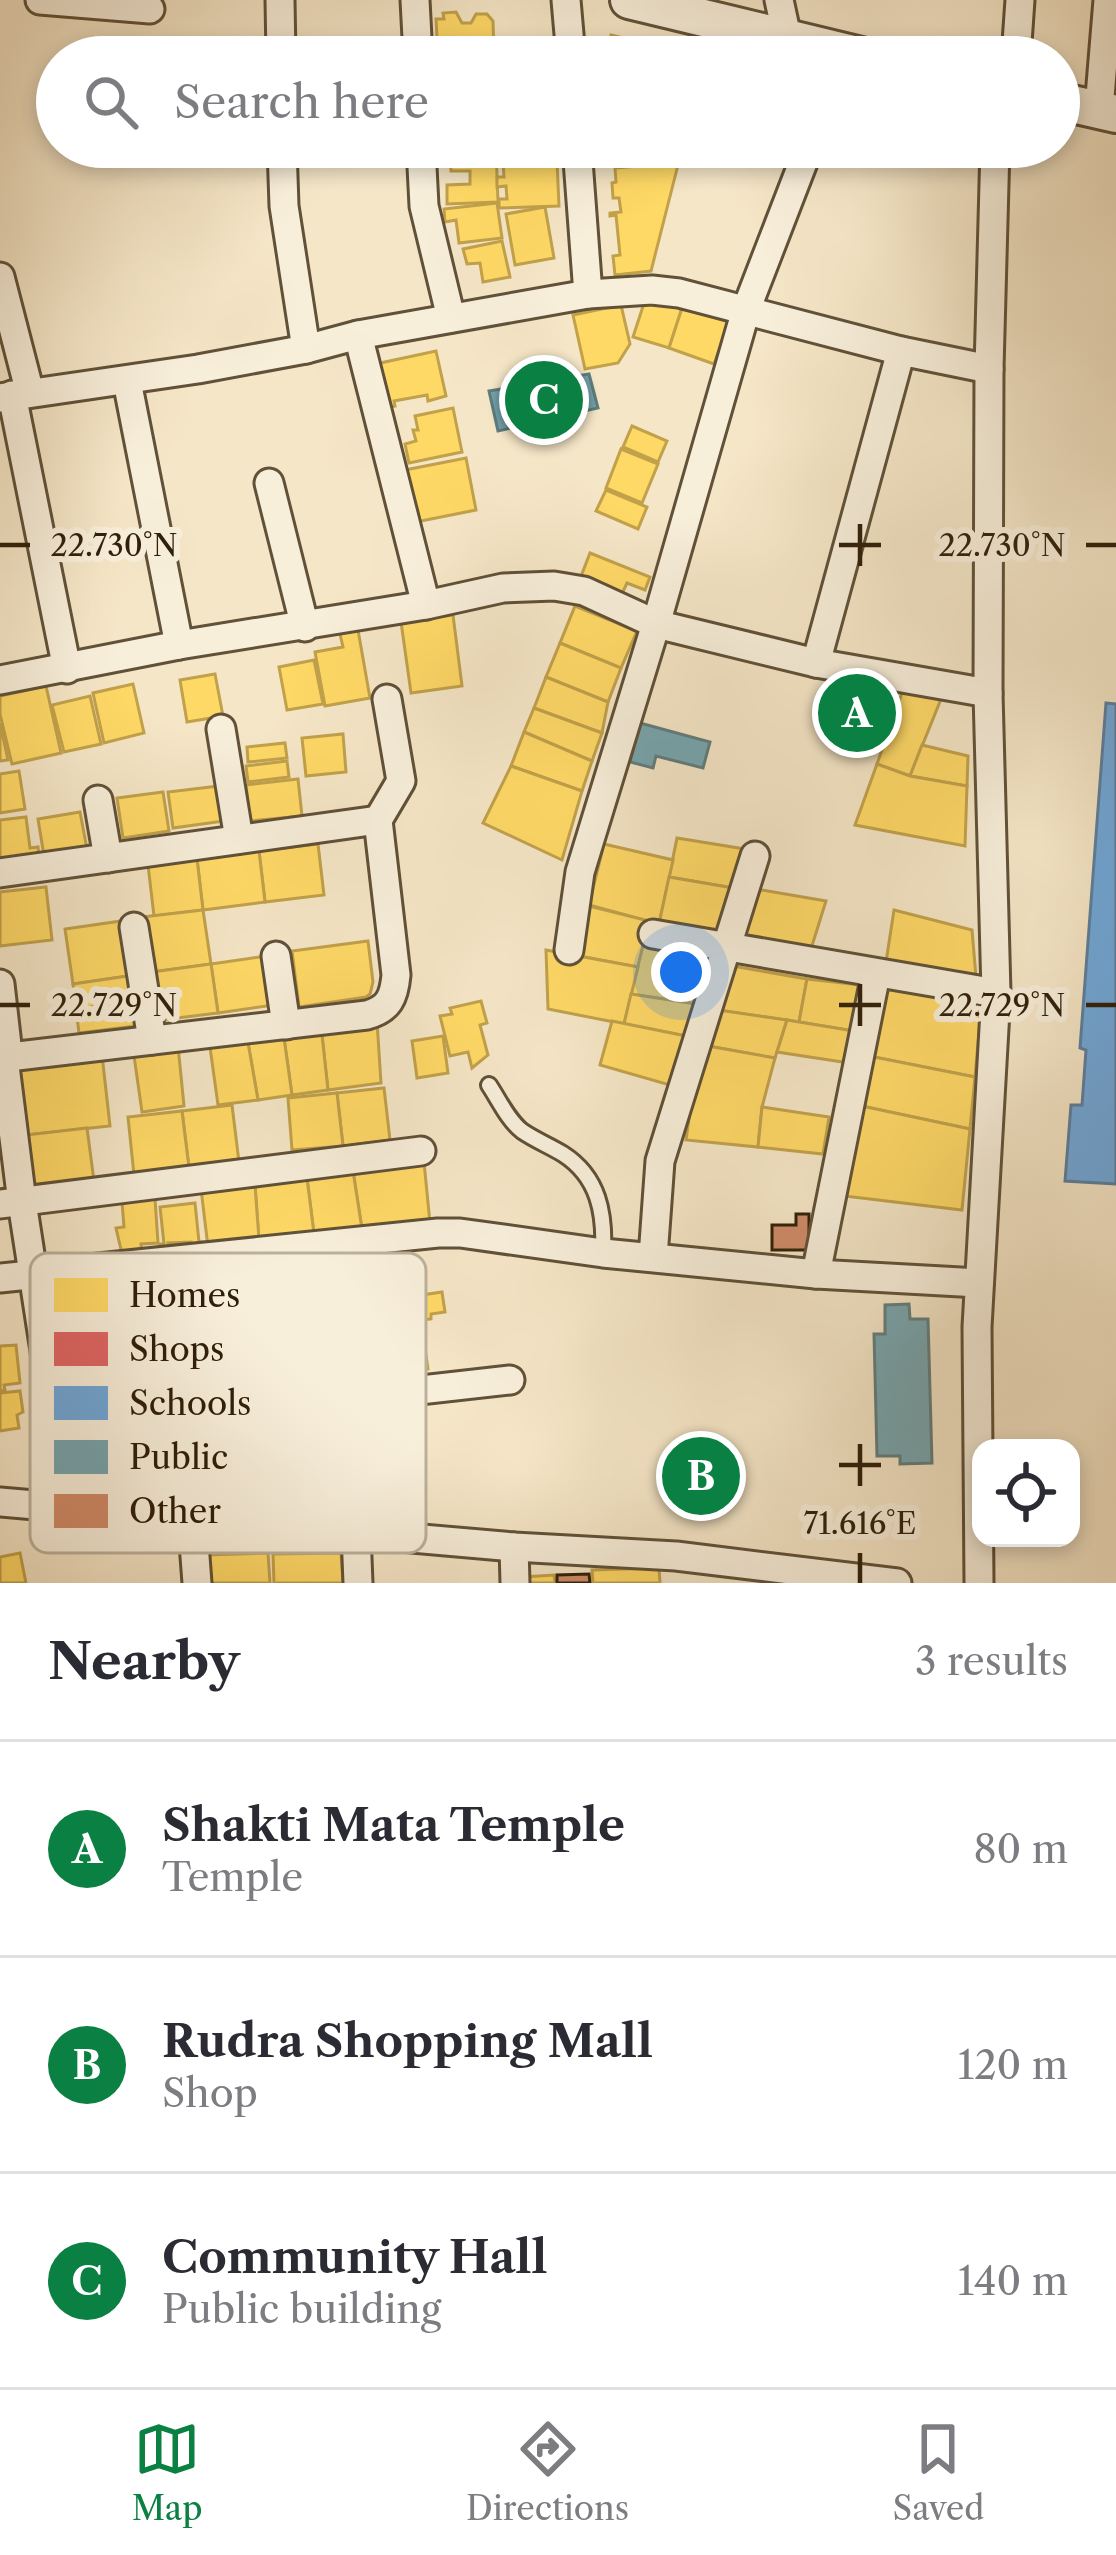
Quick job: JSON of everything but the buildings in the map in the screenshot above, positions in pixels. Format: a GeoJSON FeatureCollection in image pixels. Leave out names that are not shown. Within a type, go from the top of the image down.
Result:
{"type":"FeatureCollection","features":[{"type":"Feature","properties":{"kind":"street"},"geometry":{"type":"LineString","coordinates":[[40,0],[150,9]]}},
{"type":"Feature","properties":{"kind":"street"},"geometry":{"type":"LineString","coordinates":[[280,0],[280,36]]}},
{"type":"Feature","properties":{"kind":"street"},"geometry":{"type":"LineString","coordinates":[[416,0],[417,36]]}},
{"type":"Feature","properties":{"kind":"street"},"geometry":{"type":"LineString","coordinates":[[566,0],[569,36]]}},
{"type":"Feature","properties":{"kind":"street"},"geometry":{"type":"LineString","coordinates":[[629,0],[783,36]]}},
{"type":"Feature","properties":{"kind":"street"},"geometry":{"type":"LineString","coordinates":[[779,0],[787,36]]}},
{"type":"Feature","properties":{"kind":"street"},"geometry":{"type":"LineString","coordinates":[[1018,36],[1021,0]]}},
{"type":"Feature","properties":{"kind":"street"},"geometry":{"type":"LineString","coordinates":[[1108,0],[1108,112]]}},
{"type":"Feature","properties":{"kind":"street"},"geometry":{"type":"LineString","coordinates":[[283,168],[306,349]]}},
{"type":"Feature","properties":{"kind":"street"},"geometry":{"type":"LineString","coordinates":[[423,168],[424,206],[451,318]]}},
{"type":"Feature","properties":{"kind":"street"},"geometry":{"type":"LineString","coordinates":[[579,168],[588,294]]}},
{"type":"Feature","properties":{"kind":"street"},"geometry":{"type":"LineString","coordinates":[[569,950],[580,872],[746,310],[801,168]]}},
{"type":"Feature","properties":{"kind":"street"},"geometry":{"type":"LineString","coordinates":[[979,1583],[977,1327],[996,993],[988,693],[994,168]]}},
{"type":"Feature","properties":{"kind":"street"},"geometry":{"type":"LineString","coordinates":[[0,277],[14,395],[67,669]]}},
{"type":"Feature","properties":{"kind":"street"},"geometry":{"type":"LineString","coordinates":[[14,395],[127,381],[588,294],[652,290],[989,369]]}},
{"type":"Feature","properties":{"kind":"street"},"geometry":{"type":"LineString","coordinates":[[358,335],[426,605]]}},
{"type":"Feature","properties":{"kind":"street"},"geometry":{"type":"LineString","coordinates":[[816,663],[901,351]]}},
{"type":"Feature","properties":{"kind":"street"},"geometry":{"type":"LineString","coordinates":[[127,381],[179,645]]}},
{"type":"Feature","properties":{"kind":"street"},"geometry":{"type":"LineString","coordinates":[[269,483],[305,627]]}},
{"type":"Feature","properties":{"kind":"street"},"geometry":{"type":"LineString","coordinates":[[0,680],[503,588],[554,586],[584,591],[656,624],[816,663],[988,693]]}},
{"type":"Feature","properties":{"kind":"street"},"geometry":{"type":"LineString","coordinates":[[2,1058],[379,1012],[393,997],[396,975],[378,820],[400,781],[387,699]]}},
{"type":"Feature","properties":{"kind":"street"},"geometry":{"type":"LineString","coordinates":[[221,729],[239,839]]}},
{"type":"Feature","properties":{"kind":"street"},"geometry":{"type":"LineString","coordinates":[[98,800],[108,858]]}},
{"type":"Feature","properties":{"kind":"street"},"geometry":{"type":"LineString","coordinates":[[0,873],[378,820]]}},
{"type":"Feature","properties":{"kind":"street"},"geometry":{"type":"LineString","coordinates":[[653,1257],[660,1161],[755,856]]}},
{"type":"Feature","properties":{"kind":"street"},"geometry":{"type":"LineString","coordinates":[[134,927],[152,1040]]}},
{"type":"Feature","properties":{"kind":"street"},"geometry":{"type":"LineString","coordinates":[[653,934],[996,993]]}},
{"type":"Feature","properties":{"kind":"street"},"geometry":{"type":"LineString","coordinates":[[276,956],[286,1024]]}},
{"type":"Feature","properties":{"kind":"street"},"geometry":{"type":"LineString","coordinates":[[816,1274],[876,974]]}},
{"type":"Feature","properties":{"kind":"street"},"geometry":{"type":"LineString","coordinates":[[0,984],[7,1045],[2,1058],[11,1203],[30,1261]]}},
{"type":"Feature","properties":{"kind":"street"},"geometry":{"type":"LineString","coordinates":[[11,1203],[421,1151]]}},
{"type":"Feature","properties":{"kind":"street"},"geometry":{"type":"LineString","coordinates":[[236,1253],[438,1233],[816,1274],[980,1283]]}},
{"type":"Feature","properties":{"kind":"street"},"geometry":{"type":"LineString","coordinates":[[0,1278],[30,1274]]}},
{"type":"Feature","properties":{"kind":"street"},"geometry":{"type":"LineString","coordinates":[[426,1390],[510,1381]]}},
{"type":"Feature","properties":{"kind":"street"},"geometry":{"type":"LineString","coordinates":[[0,1502],[30,1504]]}},
{"type":"Feature","properties":{"kind":"street"},"geometry":{"type":"LineString","coordinates":[[426,1539],[676,1570],[897,1583]]}},
{"type":"Feature","properties":{"kind":"street"},"geometry":{"type":"LineString","coordinates":[[514,1547],[515,1583]]}},
{"type":"Feature","properties":{"kind":"street"},"geometry":{"type":"LineString","coordinates":[[194,1553],[196,1583]]}},
{"type":"Feature","properties":{"kind":"street"},"geometry":{"type":"LineString","coordinates":[[357,1553],[358,1583]]}},
{"type":"Feature","properties":{"kind":"lane"},"geometry":{"type":"LineString","coordinates":[[489,1085],[519,1129],[585,1170],[598,1197],[603,1253]]}},
{"type":"Feature","properties":{"kind":"place","name":"Community Hall"},"geometry":{"type":"Point","coordinates":[544,400]}},
{"type":"Feature","properties":{"kind":"place","name":"Shakti Mata Temple"},"geometry":{"type":"Point","coordinates":[857,713]}},
{"type":"Feature","properties":{"kind":"place","name":"Rudra Shopping Mall"},"geometry":{"type":"Point","coordinates":[701,1476]}}]}
